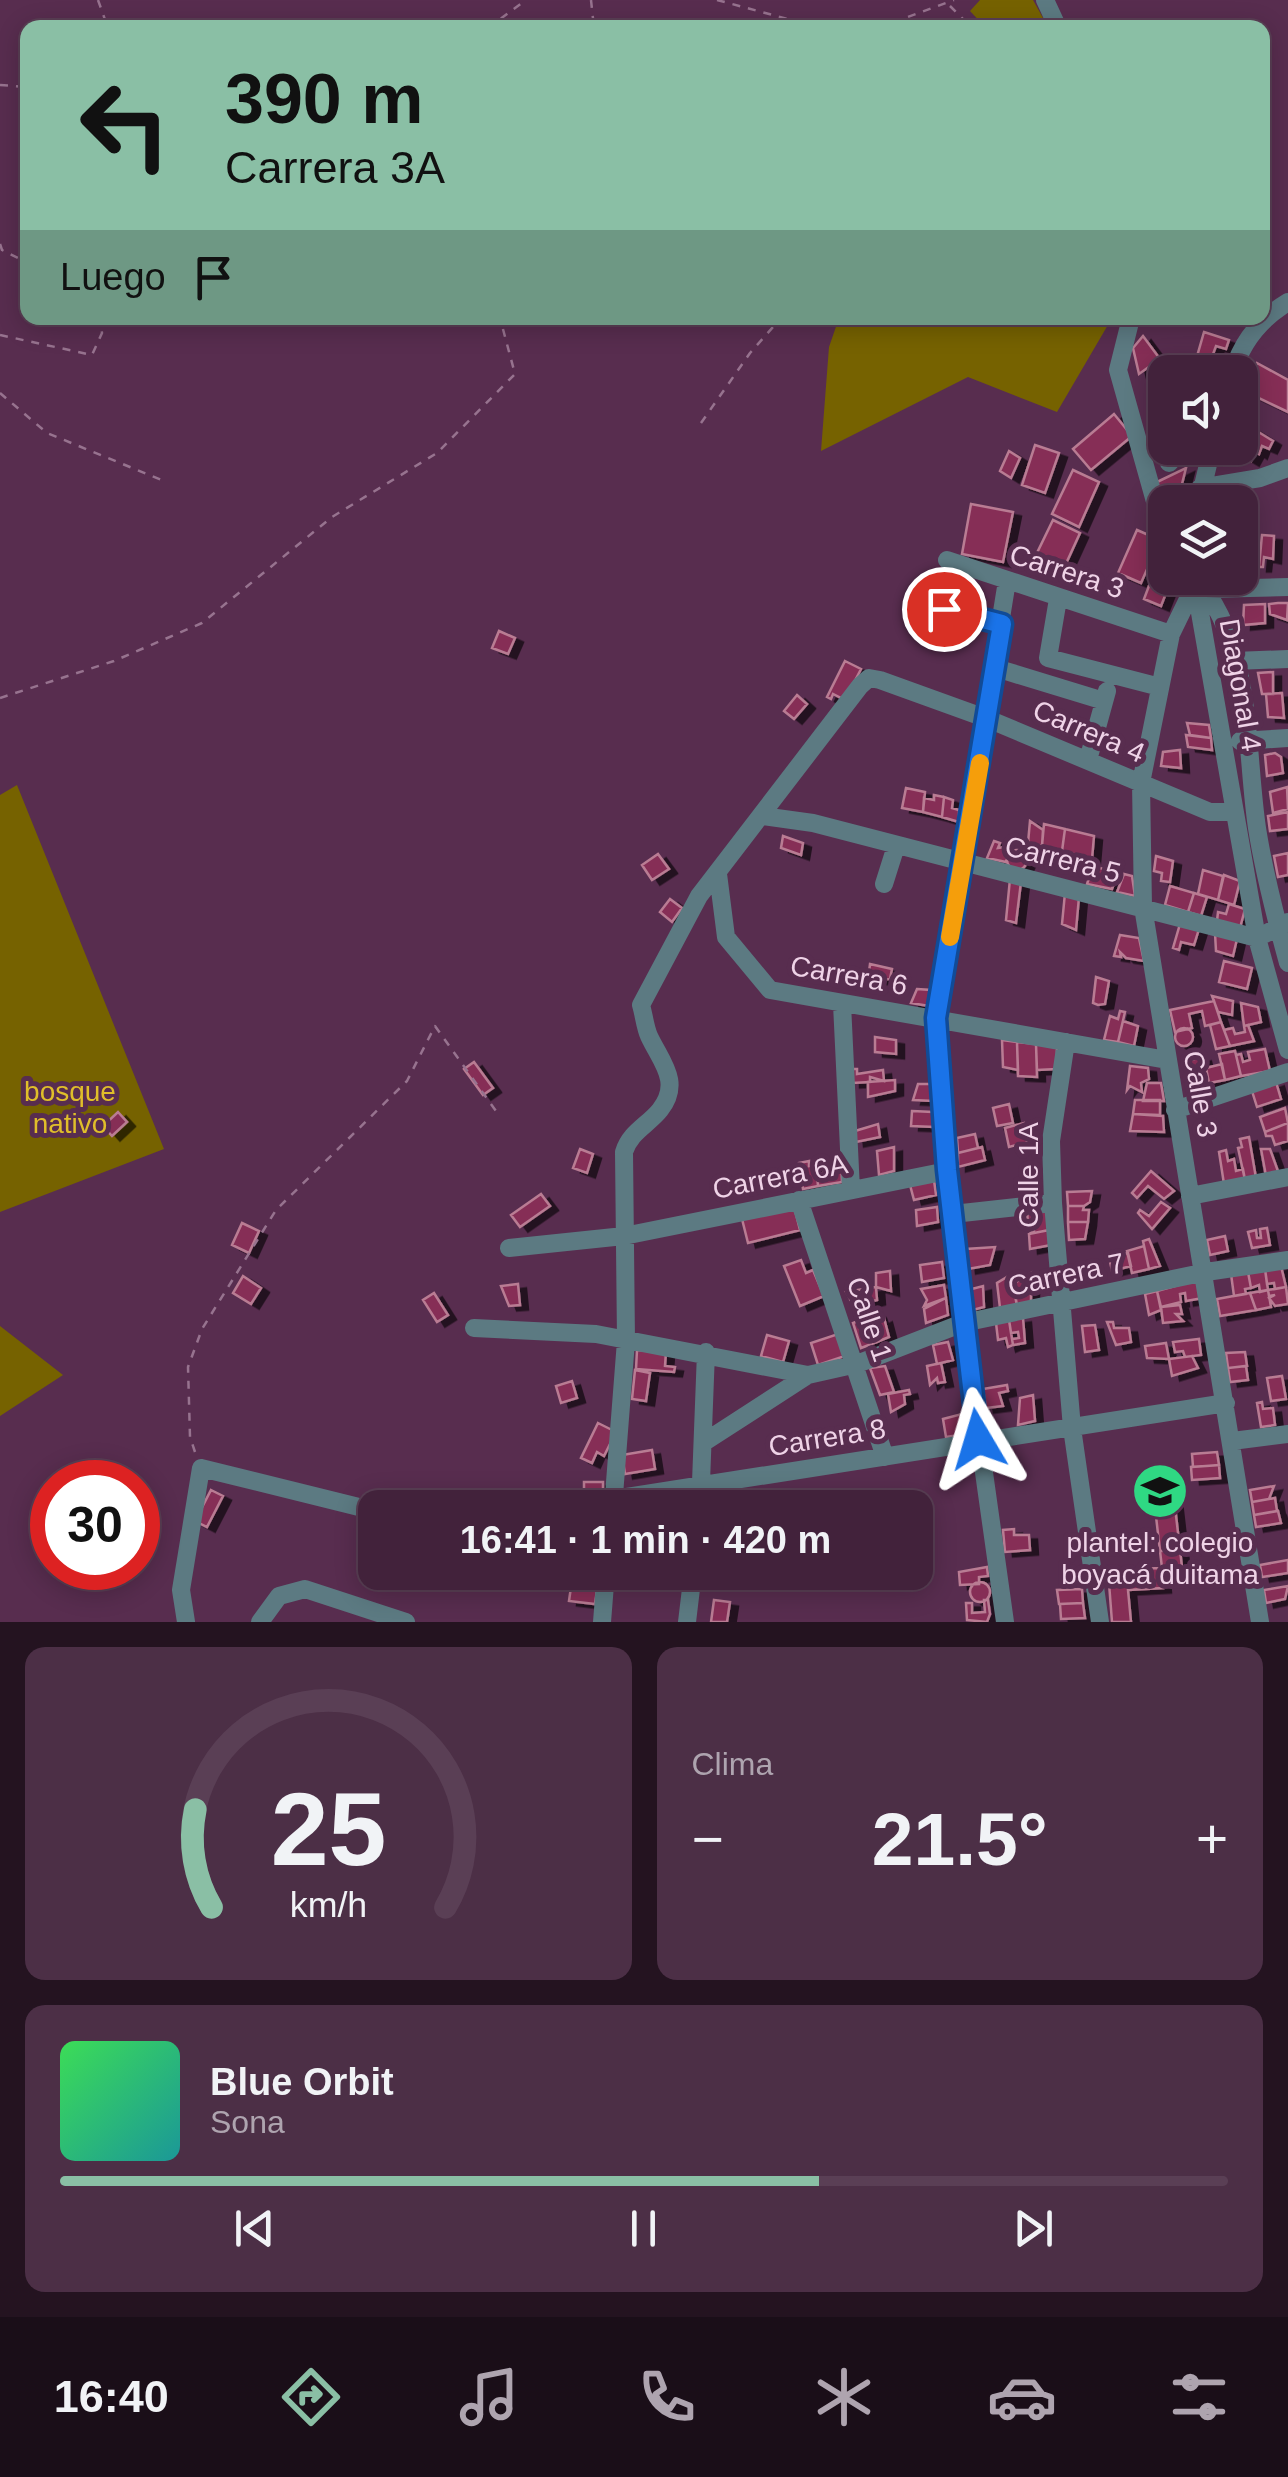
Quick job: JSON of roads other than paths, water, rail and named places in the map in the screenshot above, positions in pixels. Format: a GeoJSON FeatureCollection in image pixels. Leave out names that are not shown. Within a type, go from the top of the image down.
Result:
{"type":"FeatureCollection","features":[{"type":"Feature","properties":{"kind":"street"},"geometry":{"type":"LineString","coordinates":[[1130,325],[1118,370],[1150,485]]}},
{"type":"Feature","properties":{"kind":"street"},"geometry":{"type":"LineString","coordinates":[[1238,355],[1258,325]]}},
{"type":"Feature","properties":{"kind":"street"},"geometry":{"type":"LineString","coordinates":[[1235,485],[1288,468]]}},
{"type":"Feature","properties":{"kind":"street","name":"Carrera 3"},"geometry":{"type":"LineString","coordinates":[[946,560],[1171,634]]}},
{"type":"Feature","properties":{"kind":"street"},"geometry":{"type":"LineString","coordinates":[[1005,1622],[962,1324],[936,1018],[988,719],[1007,581]]}},
{"type":"Feature","properties":{"kind":"street"},"geometry":{"type":"LineString","coordinates":[[1258,584],[1288,586]]}},
{"type":"Feature","properties":{"kind":"street","name":"Calle 3"},"geometry":{"type":"LineString","coordinates":[[1190,595],[1171,634],[1141,783],[1144,908],[1260,1622]]}},
{"type":"Feature","properties":{"kind":"street","name":"Diagonal 4"},"geometry":{"type":"LineString","coordinates":[[1200,595],[1232,812],[1257,938],[1288,1050]]}},
{"type":"Feature","properties":{"kind":"street","name":"Diagonal 4"},"geometry":{"type":"LineString","coordinates":[[1211,595],[1218,604],[1234,662],[1248,741],[1257,829],[1283,923],[1288,963]]}},
{"type":"Feature","properties":{"kind":"street"},"geometry":{"type":"LineString","coordinates":[[1058,599],[1048,658],[1160,687]]}},
{"type":"Feature","properties":{"kind":"street"},"geometry":{"type":"LineString","coordinates":[[944,609],[1002,624]]}},
{"type":"Feature","properties":{"kind":"street"},"geometry":{"type":"LineString","coordinates":[[1234,662],[1288,659]]}},
{"type":"Feature","properties":{"kind":"street"},"geometry":{"type":"LineString","coordinates":[[996,668],[1104,701]]}},
{"type":"Feature","properties":{"kind":"street"},"geometry":{"type":"LineString","coordinates":[[1088,760],[1111,676]]}},
{"type":"Feature","properties":{"kind":"street","name":"Carrera 4"},"geometry":{"type":"LineString","coordinates":[[762,816],[868,678],[988,719],[1210,812],[1232,812]]}},
{"type":"Feature","properties":{"kind":"street"},"geometry":{"type":"LineString","coordinates":[[1224,742],[1288,738]]}},
{"type":"Feature","properties":{"kind":"street"},"geometry":{"type":"LineString","coordinates":[[615,1490],[626,1340],[622,1164],[627,1140],[660,1110],[671,1090],[668,1064],[648,1035],[641,1005],[699,896],[762,816]]}},
{"type":"Feature","properties":{"kind":"street","name":"Carrera 5"},"geometry":{"type":"LineString","coordinates":[[762,816],[783,816],[1257,938]]}},
{"type":"Feature","properties":{"kind":"street"},"geometry":{"type":"LineString","coordinates":[[884,884],[896,846]]}},
{"type":"Feature","properties":{"kind":"street","name":"Carrera 6"},"geometry":{"type":"LineString","coordinates":[[718,874],[726,937],[770,990],[1167,1060]]}},
{"type":"Feature","properties":{"kind":"street"},"geometry":{"type":"LineString","coordinates":[[1257,938],[1283,923]]}},
{"type":"Feature","properties":{"kind":"street"},"geometry":{"type":"LineString","coordinates":[[842,1004],[851,1190]]}},
{"type":"Feature","properties":{"kind":"street","name":"Calle 1A"},"geometry":{"type":"LineString","coordinates":[[1066,1042],[1051,1140],[1053,1203],[1072,1428],[1100,1622]]}},
{"type":"Feature","properties":{"kind":"street"},"geometry":{"type":"LineString","coordinates":[[1175,1110],[1288,1072]]}},
{"type":"Feature","properties":{"kind":"street","name":"Carrera 6A"},"geometry":{"type":"LineString","coordinates":[[509,1248],[624,1236],[947,1170]]}},
{"type":"Feature","properties":{"kind":"street"},"geometry":{"type":"LineString","coordinates":[[1190,1196],[1288,1177]]}},
{"type":"Feature","properties":{"kind":"street","name":"Calle 1"},"geometry":{"type":"LineString","coordinates":[[799,1200],[857,1364],[884,1456]]}},
{"type":"Feature","properties":{"kind":"street"},"geometry":{"type":"LineString","coordinates":[[954,1214],[1053,1203]]}},
{"type":"Feature","properties":{"kind":"street","name":"Carrera 7"},"geometry":{"type":"LineString","coordinates":[[474,1328],[556,1329],[706,1352],[808,1374],[857,1364],[962,1324],[1206,1272],[1288,1260]]}},
{"type":"Feature","properties":{"kind":"street"},"geometry":{"type":"LineString","coordinates":[[703,1490],[706,1352]]}},
{"type":"Feature","properties":{"kind":"street"},"geometry":{"type":"LineString","coordinates":[[706,1441],[808,1374]]}},
{"type":"Feature","properties":{"kind":"street","name":"Carrera 8"},"geometry":{"type":"LineString","coordinates":[[672,1490],[1226,1403]]}},
{"type":"Feature","properties":{"kind":"street"},"geometry":{"type":"LineString","coordinates":[[1232,1441],[1288,1434]]}},
{"type":"Feature","properties":{"kind":"street"},"geometry":{"type":"LineString","coordinates":[[186,1622],[181,1590],[201,1468],[358,1507]]}},
{"type":"Feature","properties":{"kind":"street"},"geometry":{"type":"LineString","coordinates":[[265,1616],[280,1596],[305,1589],[406,1622]]}},
{"type":"Feature","properties":{"kind":"street"},"geometry":{"type":"LineString","coordinates":[[602,1622],[605,1590]]}},
{"type":"Feature","properties":{"kind":"street"},"geometry":{"type":"LineString","coordinates":[[686,1622],[690,1590]]}},
{"type":"Feature","properties":{"kind":"place","name":"plantel: colegio boyacá duitama"},"geometry":{"type":"Point","coordinates":[1160,1491]}},
{"type":"Feature","properties":{"kind":"park label","name":"bosque nativo"},"geometry":{"type":"Point","coordinates":[70,1107]}}]}
